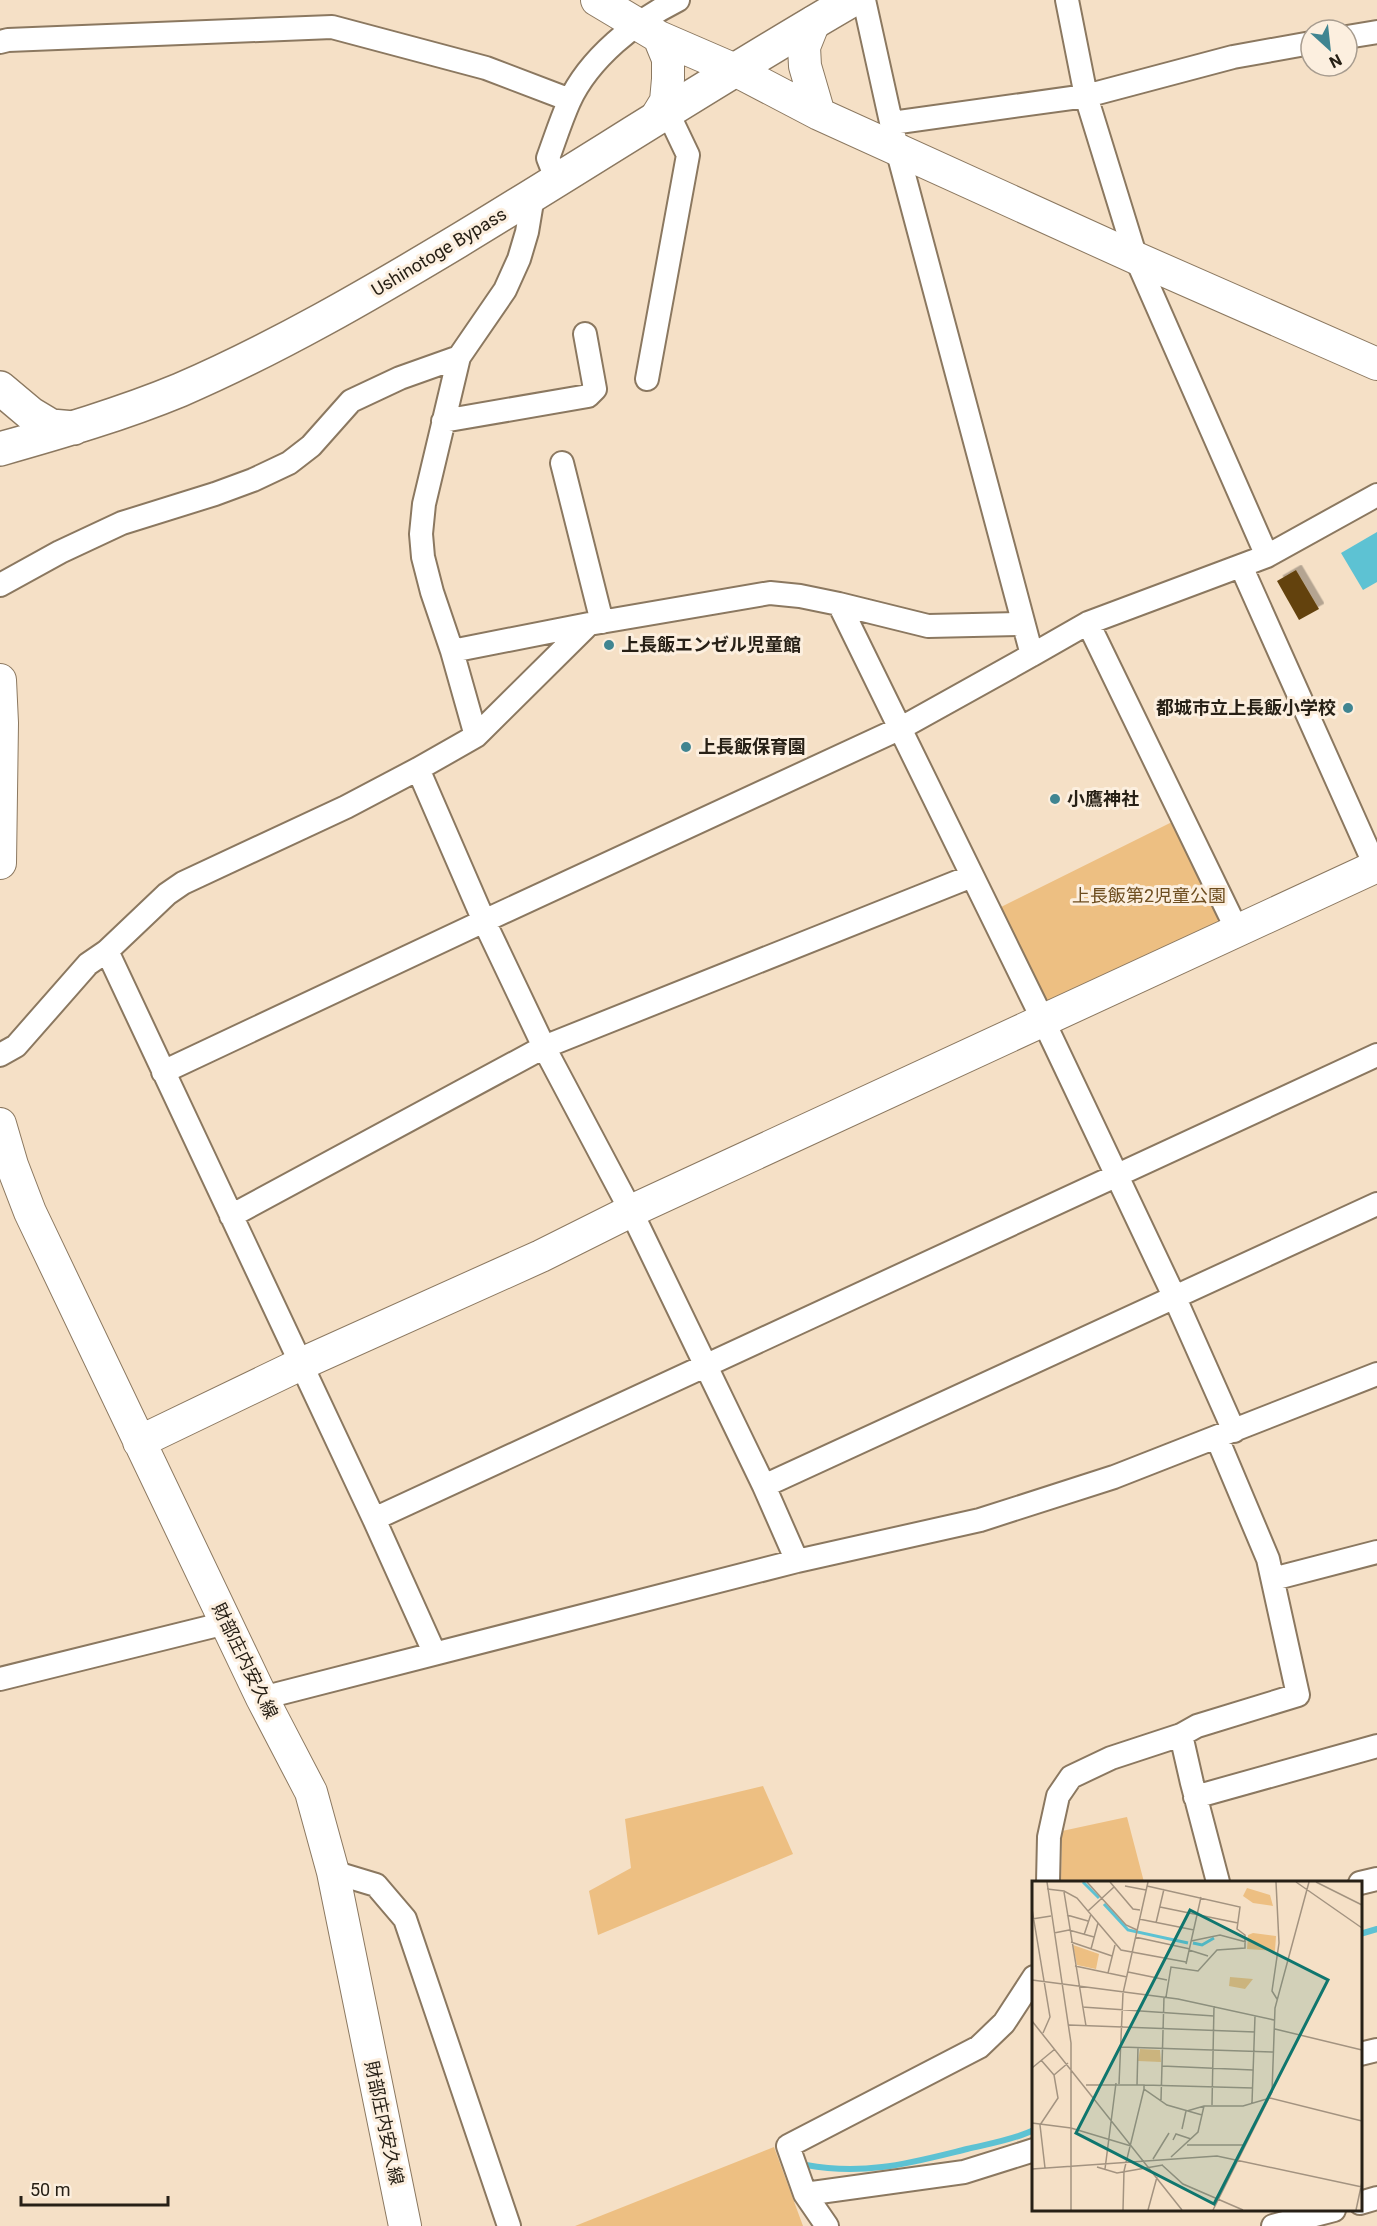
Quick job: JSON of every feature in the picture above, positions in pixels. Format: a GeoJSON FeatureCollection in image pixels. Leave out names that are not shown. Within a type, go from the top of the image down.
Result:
{"type":"FeatureCollection","features":[{"type":"Feature","properties":{"kind":"highway","name":"Ushinotoge Bypass"},"geometry":{"type":"LineString","coordinates":[[0,449],[74,428],[178,390],[272,347],[367,296],[545,188],[733,69],[852,0]]}},
{"type":"Feature","properties":{"kind":"highway"},"geometry":{"type":"LineString","coordinates":[[0,388],[31,414],[51,426],[74,428]]}},
{"type":"Feature","properties":{"kind":"street"},"geometry":{"type":"LineString","coordinates":[[597,0],[647,31],[733,69],[819,114],[895,136],[1136,258],[1377,364]]}},
{"type":"Feature","properties":{"kind":"street"},"geometry":{"type":"LineString","coordinates":[[476,736],[452,651],[432,592],[423,556],[421,534],[424,504],[459,357],[505,290],[519,259],[545,188],[548,158],[570,100],[596,62],[647,31],[678,0]]}},
{"type":"Feature","properties":{"kind":"street"},"geometry":{"type":"LineString","coordinates":[[864,0],[895,136],[1032,655]]}},
{"type":"Feature","properties":{"kind":"street"},"geometry":{"type":"LineString","coordinates":[[1067,0],[1086,96],[1136,258],[1267,556]]}},
{"type":"Feature","properties":{"kind":"street"},"geometry":{"type":"LineString","coordinates":[[814,22],[804,47],[805,66],[819,114]]}},
{"type":"Feature","properties":{"kind":"street"},"geometry":{"type":"LineString","coordinates":[[0,42],[332,27],[486,68],[570,100]]}},
{"type":"Feature","properties":{"kind":"street"},"geometry":{"type":"LineString","coordinates":[[647,31],[668,58],[666,101],[661,115],[687,155],[647,379]]}},
{"type":"Feature","properties":{"kind":"street"},"geometry":{"type":"LineString","coordinates":[[1359,35],[1377,32]]}},
{"type":"Feature","properties":{"kind":"street"},"geometry":{"type":"LineString","coordinates":[[895,136],[1086,96],[1233,57],[1299,45]]}},
{"type":"Feature","properties":{"kind":"street"},"geometry":{"type":"LineString","coordinates":[[443,420],[588,396],[596,390],[585,334]]}},
{"type":"Feature","properties":{"kind":"street"},"geometry":{"type":"LineString","coordinates":[[0,585],[60,552],[122,523],[215,494],[289,463],[311,446],[351,401],[400,378],[459,357]]}},
{"type":"Feature","properties":{"kind":"street"},"geometry":{"type":"LineString","coordinates":[[562,463],[596,623]]}},
{"type":"Feature","properties":{"kind":"street"},"geometry":{"type":"LineString","coordinates":[[163,1072],[901,728],[1088,623],[1267,556],[1377,495]]}},
{"type":"Feature","properties":{"kind":"street"},"geometry":{"type":"LineString","coordinates":[[139,1442],[301,1364],[541,1256],[632,1211],[1043,1020],[1376,868],[1241,566]]}},
{"type":"Feature","properties":{"kind":"street"},"geometry":{"type":"LineString","coordinates":[[452,651],[770,593],[839,604],[928,626],[1023,624]]}},
{"type":"Feature","properties":{"kind":"street"},"geometry":{"type":"LineString","coordinates":[[839,604],[1043,1020],[1174,1296],[1268,1559],[1298,1695],[1197,1726],[1181,1735],[1111,1758],[1071,1777],[1058,1796],[1049,1838],[1048,1881]]}},
{"type":"Feature","properties":{"kind":"street"},"geometry":{"type":"LineString","coordinates":[[0,1055],[16,1046],[87,964],[107,951],[167,894],[183,883],[346,807],[476,736],[596,623]]}},
{"type":"Feature","properties":{"kind":"street"},"geometry":{"type":"LineString","coordinates":[[1088,623],[1238,932]]}},
{"type":"Feature","properties":{"kind":"street"},"geometry":{"type":"LineString","coordinates":[[0,680],[2,811],[0,863]]}},
{"type":"Feature","properties":{"kind":"street"},"geometry":{"type":"LineString","coordinates":[[418,769],[484,921],[544,1047],[632,1211],[764,1486],[797,1561]]}},
{"type":"Feature","properties":{"kind":"street"},"geometry":{"type":"LineString","coordinates":[[231,1216],[544,1047],[972,876]]}},
{"type":"Feature","properties":{"kind":"street"},"geometry":{"type":"LineString","coordinates":[[107,951],[374,1519],[434,1652]]}},
{"type":"Feature","properties":{"kind":"street"},"geometry":{"type":"LineString","coordinates":[[374,1519],[1115,1174],[1377,1055]]}},
{"type":"Feature","properties":{"kind":"street","name":"財部庄内安久線"},"geometry":{"type":"LineString","coordinates":[[0,1124],[12,1165],[30,1212],[262,1698],[310,1791],[333,1872],[405,2226]]}},
{"type":"Feature","properties":{"kind":"street"},"geometry":{"type":"LineString","coordinates":[[764,1486],[1377,1204]]}},
{"type":"Feature","properties":{"kind":"street"},"geometry":{"type":"LineString","coordinates":[[262,1698],[434,1652],[797,1561],[980,1520],[1114,1477],[1377,1374]]}},
{"type":"Feature","properties":{"kind":"street"},"geometry":{"type":"LineString","coordinates":[[1273,1579],[1377,1552]]}},
{"type":"Feature","properties":{"kind":"street"},"geometry":{"type":"LineString","coordinates":[[0,1679],[226,1623]]}},
{"type":"Feature","properties":{"kind":"street"},"geometry":{"type":"LineString","coordinates":[[1181,1735],[1218,1881]]}},
{"type":"Feature","properties":{"kind":"street"},"geometry":{"type":"LineString","coordinates":[[1195,1797],[1377,1746]]}},
{"type":"Feature","properties":{"kind":"street"},"geometry":{"type":"LineString","coordinates":[[333,1872],[376,1885],[405,1919],[509,2226]]}},
{"type":"Feature","properties":{"kind":"street"},"geometry":{"type":"LineString","coordinates":[[1362,1883],[1377,1879]]}},
{"type":"Feature","properties":{"kind":"street"},"geometry":{"type":"LineString","coordinates":[[827,2226],[805,2194],[788,2146],[979,2048],[1004,2023],[1032,1980]]}},
{"type":"Feature","properties":{"kind":"street"},"geometry":{"type":"LineString","coordinates":[[1362,2054],[1377,2050]]}},
{"type":"Feature","properties":{"kind":"street"},"geometry":{"type":"LineString","coordinates":[[805,2194],[964,2172],[1032,2151]]}},
{"type":"Feature","properties":{"kind":"street"},"geometry":{"type":"LineString","coordinates":[[1362,2202],[1377,2198]]}},
{"type":"Feature","properties":{"kind":"street"},"geometry":{"type":"LineString","coordinates":[[1273,2226],[1330,2211]]}},
{"type":"Feature","properties":{"kind":"green space","name":"上長飯第2児童公園"},"geometry":{"type":"Polygon","coordinates":[[[1176,820],[1220,913],[1216,926],[1050,1003],[1041,1000],[997,909],[1176,820]]]}},
{"type":"Feature","properties":{"kind":"green space"},"geometry":{"type":"Polygon","coordinates":[[[763,1786],[793,1854],[598,1935],[589,1891],[631,1868],[625,1819],[763,1786]]]}},
{"type":"Feature","properties":{"kind":"green space"},"geometry":{"type":"Polygon","coordinates":[[[1127,1817],[1144,1881],[1061,1881],[1062,1831],[1127,1817]]]}},
{"type":"Feature","properties":{"kind":"green space"},"geometry":{"type":"Polygon","coordinates":[[[774,2147],[803,2226],[575,2226],[774,2147]]]}},
{"type":"Feature","properties":{"kind":"water"},"geometry":{"type":"Polygon","coordinates":[[[1377,532],[1377,582],[1363,590],[1341,553],[1377,532]]]}},
{"type":"Feature","properties":{"kind":"building"},"geometry":{"type":"Polygon","coordinates":[[[1296,570],[1319,609],[1299,620],[1277,581],[1296,570]]]}},
{"type":"Feature","properties":{"kind":"waterway"},"geometry":{"type":"LineString","coordinates":[[1362,1933],[1377,1929]]}},
{"type":"Feature","properties":{"kind":"waterway"},"geometry":{"type":"LineString","coordinates":[[806,2165],[848,2169],[887,2166],[926,2159],[1032,2131]]}},
{"type":"Feature","properties":{"kind":"place","name":"上長飯エンゼル児童館"},"geometry":{"type":"Point","coordinates":[609,645]}},
{"type":"Feature","properties":{"kind":"place","name":"都城市立上長飯小学校"},"geometry":{"type":"Point","coordinates":[1348,708]}},
{"type":"Feature","properties":{"kind":"place","name":"上長飯保育園"},"geometry":{"type":"Point","coordinates":[686,747]}},
{"type":"Feature","properties":{"kind":"place","name":"小鷹神社"},"geometry":{"type":"Point","coordinates":[1055,799]}}]}
